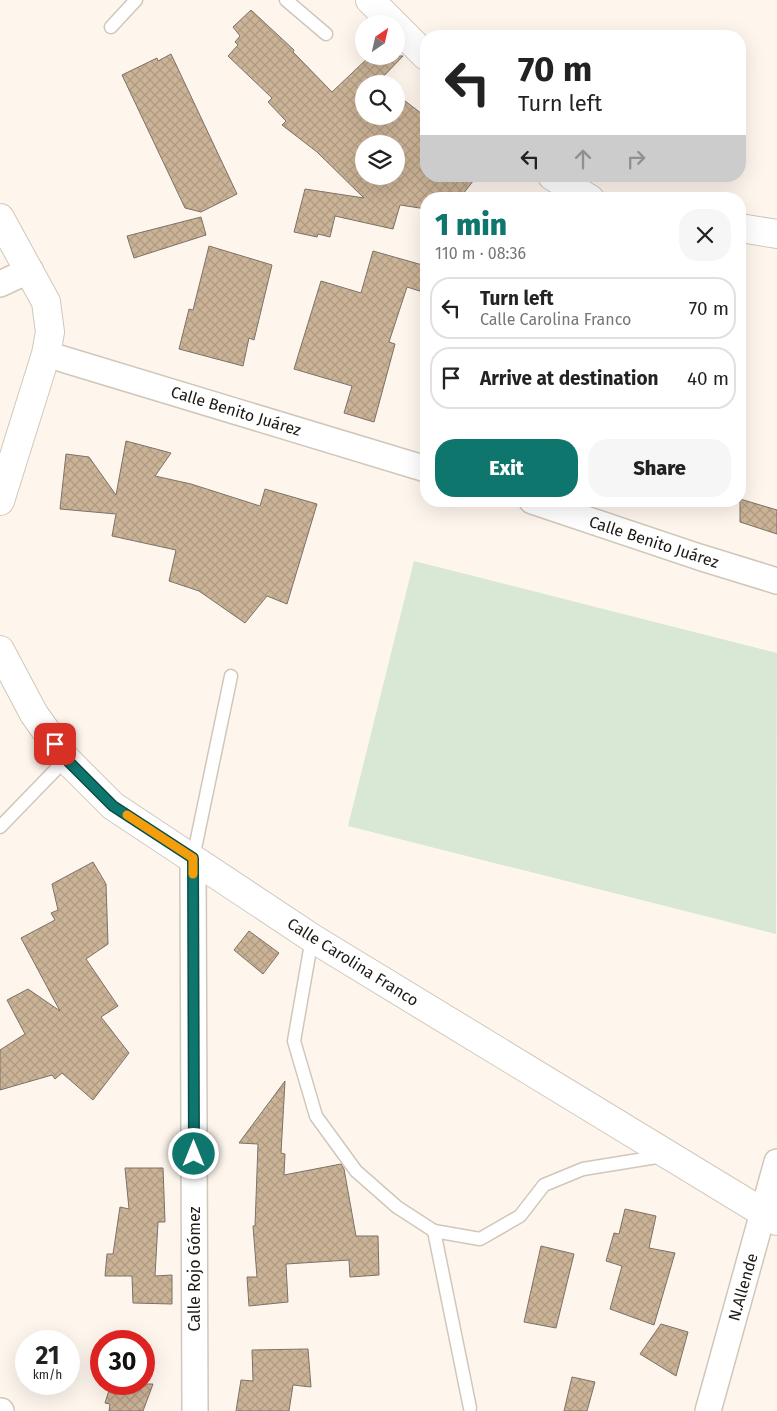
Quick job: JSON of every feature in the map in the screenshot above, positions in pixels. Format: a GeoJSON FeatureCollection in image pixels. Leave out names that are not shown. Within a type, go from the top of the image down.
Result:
{"type":"FeatureCollection","features":[{"type":"Feature","properties":{"kind":"street"},"geometry":{"type":"LineString","coordinates":[[370,0],[385,15]]}},
{"type":"Feature","properties":{"kind":"street"},"geometry":{"type":"LineString","coordinates":[[405,35],[420,50]]}},
{"type":"Feature","properties":{"kind":"street"},"geometry":{"type":"LineString","coordinates":[[562,182],[578,192]]}},
{"type":"Feature","properties":{"kind":"street"},"geometry":{"type":"LineString","coordinates":[[0,218],[46,302],[50,332],[46,354],[0,501]]}},
{"type":"Feature","properties":{"kind":"street"},"geometry":{"type":"LineString","coordinates":[[746,229],[777,234]]}},
{"type":"Feature","properties":{"kind":"street"},"geometry":{"type":"LineString","coordinates":[[0,284],[30,270]]}},
{"type":"Feature","properties":{"kind":"street","name":"Calle Benito Juárez"},"geometry":{"type":"LineString","coordinates":[[46,354],[420,467]]}},
{"type":"Feature","properties":{"kind":"street","name":"Calle Benito Juárez"},"geometry":{"type":"LineString","coordinates":[[550,507],[699,558],[777,581]]}},
{"type":"Feature","properties":{"kind":"street","name":"Calle Carolina Franco"},"geometry":{"type":"LineString","coordinates":[[0,650],[34,714],[66,759],[113,806],[312,938],[770,1216]]}},
{"type":"Feature","properties":{"kind":"street","name":"Calle Rojo Gómez"},"geometry":{"type":"LineString","coordinates":[[193,858],[195,1411]]}},
{"type":"Feature","properties":{"kind":"street","name":"N.Allende"},"geometry":{"type":"LineString","coordinates":[[708,1411],[770,1216],[777,1162]]}},
{"type":"Feature","properties":{"kind":"lane"},"geometry":{"type":"LineString","coordinates":[[111,27],[136,0]]}},
{"type":"Feature","properties":{"kind":"lane"},"geometry":{"type":"LineString","coordinates":[[286,0],[326,34]]}},
{"type":"Feature","properties":{"kind":"lane"},"geometry":{"type":"LineString","coordinates":[[193,858],[231,676]]}},
{"type":"Feature","properties":{"kind":"lane"},"geometry":{"type":"LineString","coordinates":[[0,827],[66,759]]}},
{"type":"Feature","properties":{"kind":"lane"},"geometry":{"type":"LineString","coordinates":[[312,938],[294,1041],[316,1116],[356,1171],[397,1207],[434,1231],[480,1239],[520,1216],[544,1185],[583,1169],[672,1155]]}},
{"type":"Feature","properties":{"kind":"lane"},"geometry":{"type":"LineString","coordinates":[[434,1231],[470,1408]]}},
{"type":"Feature","properties":{"kind":"green space"},"geometry":{"type":"Polygon","coordinates":[[[414,561],[777,653],[776,934],[348,826],[414,561]]]}},
{"type":"Feature","properties":{"kind":"building"},"geometry":{"type":"Polygon","coordinates":[[[251,10],[294,50],[293,52],[332,92],[360,65],[394,65],[385,75],[355,75],[355,125],[405,125],[405,101],[420,112],[420,182],[472,182],[464,192],[420,192],[420,208],[400,205],[393,229],[335,216],[330,237],[318,234],[317,237],[294,232],[305,189],[364,198],[317,152],[282,125],[286,121],[268,102],[272,98],[228,56],[238,45],[235,42],[240,36],[233,27],[251,10]]]}},
{"type":"Feature","properties":{"kind":"building"},"geometry":{"type":"Polygon","coordinates":[[[171,54],[237,194],[201,212],[185,208],[122,75],[157,58],[158,61],[171,54]]]}},
{"type":"Feature","properties":{"kind":"building"},"geometry":{"type":"Polygon","coordinates":[[[201,217],[206,235],[134,258],[127,236],[201,217]]]}},
{"type":"Feature","properties":{"kind":"building"},"geometry":{"type":"Polygon","coordinates":[[[209,246],[272,265],[254,340],[249,338],[243,366],[179,349],[189,309],[193,310],[209,246]]]}},
{"type":"Feature","properties":{"kind":"building"},"geometry":{"type":"Polygon","coordinates":[[[373,251],[420,264],[420,291],[407,287],[389,342],[395,344],[374,422],[344,413],[352,386],[294,369],[321,281],[361,293],[373,251]]]}},
{"type":"Feature","properties":{"kind":"building"},"geometry":{"type":"Polygon","coordinates":[[[126,441],[171,453],[155,476],[191,484],[260,506],[265,489],[317,504],[287,604],[267,596],[245,623],[199,591],[169,581],[176,550],[112,536],[116,514],[60,509],[66,454],[89,457],[116,495],[126,441]]]}},
{"type":"Feature","properties":{"kind":"building"},"geometry":{"type":"Polygon","coordinates":[[[746,501],[777,510],[777,534],[740,522],[740,507],[746,507],[746,501]]]}},
{"type":"Feature","properties":{"kind":"building"},"geometry":{"type":"Polygon","coordinates":[[[93,862],[106,884],[108,944],[86,959],[118,1006],[101,1017],[129,1053],[93,1100],[62,1073],[55,1079],[52,1075],[0,1090],[0,1050],[25,1034],[7,1000],[28,989],[60,1011],[21,938],[55,920],[51,913],[58,910],[52,884],[93,862]]]}},
{"type":"Feature","properties":{"kind":"building"},"geometry":{"type":"Polygon","coordinates":[[[249,931],[279,953],[263,974],[234,950],[249,931]]]}},
{"type":"Feature","properties":{"kind":"building"},"geometry":{"type":"Polygon","coordinates":[[[285,1081],[281,1153],[285,1154],[284,1175],[341,1164],[344,1169],[356,1236],[378,1236],[379,1275],[350,1277],[349,1260],[286,1264],[288,1302],[249,1306],[247,1277],[257,1277],[253,1226],[255,1226],[258,1144],[239,1143],[285,1081]]]}},
{"type":"Feature","properties":{"kind":"building"},"geometry":{"type":"Polygon","coordinates":[[[125,1168],[163,1168],[165,1222],[158,1222],[155,1276],[172,1275],[172,1304],[133,1303],[132,1276],[105,1276],[107,1254],[113,1254],[120,1207],[129,1209],[125,1168]]]}},
{"type":"Feature","properties":{"kind":"building"},"geometry":{"type":"Polygon","coordinates":[[[625,1209],[656,1216],[649,1248],[675,1253],[654,1325],[610,1309],[622,1266],[606,1261],[614,1233],[619,1234],[625,1209]]]}},
{"type":"Feature","properties":{"kind":"building"},"geometry":{"type":"Polygon","coordinates":[[[541,1246],[574,1254],[556,1328],[524,1322],[541,1246]]]}},
{"type":"Feature","properties":{"kind":"building"},"geometry":{"type":"Polygon","coordinates":[[[661,1324],[688,1332],[676,1376],[640,1354],[661,1324]]]}},
{"type":"Feature","properties":{"kind":"building"},"geometry":{"type":"Polygon","coordinates":[[[308,1349],[311,1387],[293,1385],[289,1411],[236,1411],[241,1380],[253,1381],[252,1350],[308,1349]]]}},
{"type":"Feature","properties":{"kind":"building"},"geometry":{"type":"Polygon","coordinates":[[[572,1377],[595,1382],[587,1411],[564,1411],[572,1377]]]}},
{"type":"Feature","properties":{"kind":"building"},"geometry":{"type":"Polygon","coordinates":[[[108,1395],[149,1395],[143,1411],[109,1411],[110,1404],[105,1403],[108,1395]]]}},
{"type":"Feature","properties":{"kind":"slow traffic"},"geometry":{"type":"LineString","coordinates":[[127,815],[193,858],[193,874]]}},
{"type":"Feature","properties":{"kind":"route"},"geometry":{"type":"LineString","coordinates":[[55,744],[66,759],[113,806],[193,858],[194,1154]]}}]}
